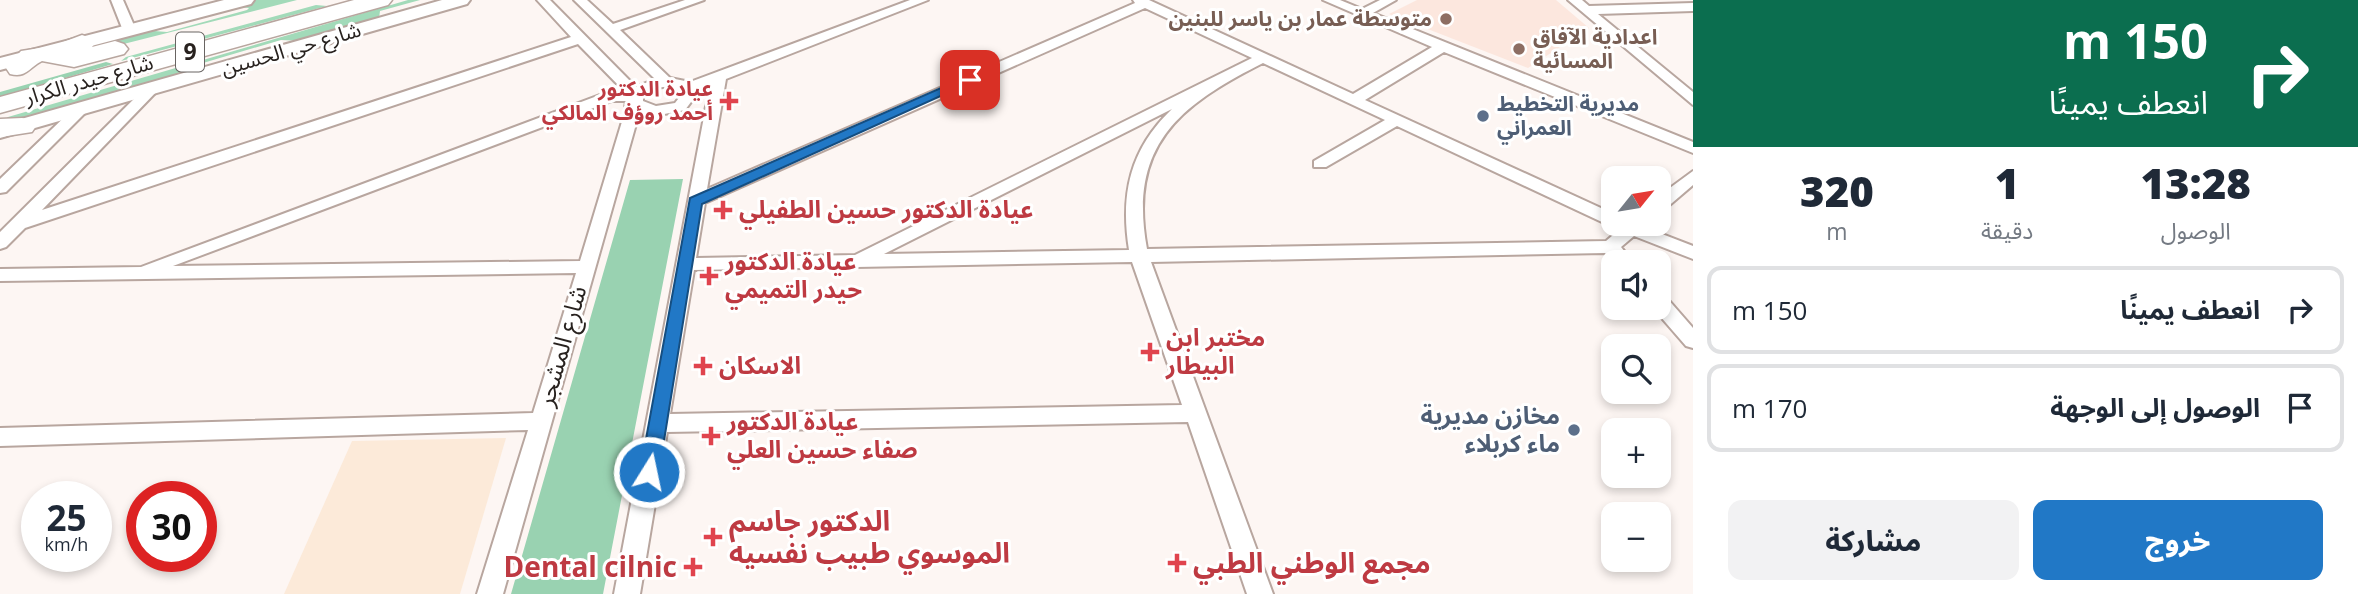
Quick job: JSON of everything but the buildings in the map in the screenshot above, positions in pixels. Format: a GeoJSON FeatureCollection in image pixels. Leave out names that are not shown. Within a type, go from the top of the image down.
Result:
{"type":"FeatureCollection","features":[{"type":"Feature","properties":{"kind":"highway"},"geometry":{"type":"LineString","coordinates":[[166,59],[229,37],[334,8],[341,0]]}},
{"type":"Feature","properties":{"kind":"highway"},"geometry":{"type":"LineString","coordinates":[[363,0],[380,0]]}},
{"type":"Feature","properties":{"kind":"highway","name":"شارع حيدر الكرار"},"geometry":{"type":"LineString","coordinates":[[0,105],[76,97],[166,59],[380,0]]}},
{"type":"Feature","properties":{"kind":"highway","name":"شارع حيدر الكرار"},"geometry":{"type":"LineString","coordinates":[[16,67],[213,27],[313,1]]}},
{"type":"Feature","properties":{"kind":"highway"},"geometry":{"type":"LineString","coordinates":[[16,67],[74,59],[213,27]]}},
{"type":"Feature","properties":{"kind":"highway"},"geometry":{"type":"LineString","coordinates":[[16,67],[82,43]]}},
{"type":"Feature","properties":{"kind":"highway"},"geometry":{"type":"LineString","coordinates":[[5,125],[76,97]]}},
{"type":"Feature","properties":{"kind":"main road"},"geometry":{"type":"LineString","coordinates":[[82,43],[245,0]]}},
{"type":"Feature","properties":{"kind":"main road","name":"شارع حي الحسين"},"geometry":{"type":"LineString","coordinates":[[76,97],[153,88],[461,0]]}},
{"type":"Feature","properties":{"kind":"street"},"geometry":{"type":"LineString","coordinates":[[117,0],[129,30]]}},
{"type":"Feature","properties":{"kind":"street"},"geometry":{"type":"LineString","coordinates":[[543,0],[635,97],[640,107],[663,111],[686,103],[689,99],[688,89]]}},
{"type":"Feature","properties":{"kind":"street"},"geometry":{"type":"LineString","coordinates":[[580,0],[665,81]]}},
{"type":"Feature","properties":{"kind":"street"},"geometry":{"type":"LineString","coordinates":[[610,29],[698,0]]}},
{"type":"Feature","properties":{"kind":"street"},"geometry":{"type":"LineString","coordinates":[[688,89],[922,0]]}},
{"type":"Feature","properties":{"kind":"street"},"geometry":{"type":"LineString","coordinates":[[1329,0],[1693,148]]}},
{"type":"Feature","properties":{"kind":"street"},"geometry":{"type":"LineString","coordinates":[[1363,13],[1390,0]]}},
{"type":"Feature","properties":{"kind":"street"},"geometry":{"type":"LineString","coordinates":[[1574,0],[1693,100]]}},
{"type":"Feature","properties":{"kind":"street"},"geometry":{"type":"LineString","coordinates":[[695,201],[1142,1],[1601,214]]}},
{"type":"Feature","properties":{"kind":"street"},"geometry":{"type":"LineString","coordinates":[[1586,10],[1693,7]]}},
{"type":"Feature","properties":{"kind":"street"},"geometry":{"type":"LineString","coordinates":[[19,224],[581,38]]}},
{"type":"Feature","properties":{"kind":"street"},"geometry":{"type":"LineString","coordinates":[[1354,100],[1443,46]]}},
{"type":"Feature","properties":{"kind":"street"},"geometry":{"type":"LineString","coordinates":[[856,261],[1263,58]]}},
{"type":"Feature","properties":{"kind":"street"},"geometry":{"type":"LineString","coordinates":[[627,594],[719,76]]}},
{"type":"Feature","properties":{"kind":"street"},"geometry":{"type":"LineString","coordinates":[[1668,78],[1693,77]]}},
{"type":"Feature","properties":{"kind":"street"},"geometry":{"type":"LineString","coordinates":[[136,273],[610,96],[635,97],[650,84],[665,81],[679,83],[688,89],[712,117]]}},
{"type":"Feature","properties":{"kind":"street"},"geometry":{"type":"LineString","coordinates":[[1210,85],[1170,117],[1145,150],[1135,177],[1131,203],[1139,255],[1260,594]]}},
{"type":"Feature","properties":{"kind":"street"},"geometry":{"type":"LineString","coordinates":[[0,243],[153,88]]}},
{"type":"Feature","properties":{"kind":"street"},"geometry":{"type":"LineString","coordinates":[[0,188],[76,97]]}},
{"type":"Feature","properties":{"kind":"street","name":"شارع المشجر"},"geometry":{"type":"LineString","coordinates":[[490,594],[632,115],[635,97]]}},
{"type":"Feature","properties":{"kind":"street"},"geometry":{"type":"LineString","coordinates":[[1320,164],[1396,120]]}},
{"type":"Feature","properties":{"kind":"street"},"geometry":{"type":"LineString","coordinates":[[1671,195],[1693,176]]}},
{"type":"Feature","properties":{"kind":"street"},"geometry":{"type":"LineString","coordinates":[[1610,247],[1618,236]]}},
{"type":"Feature","properties":{"kind":"street"},"geometry":{"type":"LineString","coordinates":[[1652,236],[1693,253]]}},
{"type":"Feature","properties":{"kind":"street"},"geometry":{"type":"LineString","coordinates":[[685,264],[1610,247],[1613,250]]}},
{"type":"Feature","properties":{"kind":"street"},"geometry":{"type":"LineString","coordinates":[[0,275],[586,267]]}},
{"type":"Feature","properties":{"kind":"street"},"geometry":{"type":"LineString","coordinates":[[1671,316],[1693,341]]}},
{"type":"Feature","properties":{"kind":"street"},"geometry":{"type":"LineString","coordinates":[[658,423],[1195,414]]}},
{"type":"Feature","properties":{"kind":"street"},"geometry":{"type":"LineString","coordinates":[[0,437],[540,421]]}},
{"type":"Feature","properties":{"kind":"shaded area"},"geometry":{"type":"Polygon","coordinates":[[[1417,0],[1556,0],[1589,28],[1528,68],[1389,14],[1417,0]]]}},
{"type":"Feature","properties":{"kind":"shaded area"},"geometry":{"type":"Polygon","coordinates":[[[506,438],[460,594],[284,594],[352,441],[506,438]]]}},
{"type":"Feature","properties":{"kind":"green space"},"geometry":{"type":"Polygon","coordinates":[[[256,0],[297,0],[88,53],[74,51],[142,30],[167,32],[247,10],[249,8],[238,7],[256,0]]]}},
{"type":"Feature","properties":{"kind":"green space"},"geometry":{"type":"Polygon","coordinates":[[[408,0],[420,0],[380,11],[379,18],[303,41],[281,40],[203,63],[192,72],[8,123],[3,121],[8,117],[408,0]]]}},
{"type":"Feature","properties":{"kind":"green space"},"geometry":{"type":"Polygon","coordinates":[[[316,5],[327,6],[121,61],[126,57],[316,5]]]}},
{"type":"Feature","properties":{"kind":"green space"},"geometry":{"type":"Polygon","coordinates":[[[106,62],[113,64],[0,97],[0,92],[106,62]]]}},
{"type":"Feature","properties":{"kind":"green space"},"geometry":{"type":"Polygon","coordinates":[[[683,179],[603,594],[511,594],[630,180],[683,179]]]}},
{"type":"Feature","properties":{"kind":"place","name":"متوسطة عمار بن ياسر للبنين"},"geometry":{"type":"Point","coordinates":[1446,19]}},
{"type":"Feature","properties":{"kind":"place","name":"اعدادية الآفاق المسائية"},"geometry":{"type":"Point","coordinates":[1519,49]}},
{"type":"Feature","properties":{"kind":"place","name":"عيادة الدكتور أحمد روؤف المالكي"},"geometry":{"type":"Point","coordinates":[729,101]}},
{"type":"Feature","properties":{"kind":"place","name":"مديرية التخطيط العمراني"},"geometry":{"type":"Point","coordinates":[1483,116]}},
{"type":"Feature","properties":{"kind":"place","name":"عيادة الدكتور حسين الطفيلي"},"geometry":{"type":"Point","coordinates":[723,210]}},
{"type":"Feature","properties":{"kind":"place","name":"عيادة الدكتور حيدر التميمي"},"geometry":{"type":"Point","coordinates":[709,276]}},
{"type":"Feature","properties":{"kind":"place","name":"مختبر ابن البيطار"},"geometry":{"type":"Point","coordinates":[1150,352]}},
{"type":"Feature","properties":{"kind":"place","name":"الاسكان"},"geometry":{"type":"Point","coordinates":[703,366]}},
{"type":"Feature","properties":{"kind":"place","name":"مخازن مديرية ماء كربلاء"},"geometry":{"type":"Point","coordinates":[1574,430]}},
{"type":"Feature","properties":{"kind":"place","name":"عيادة الدكتور صفاء حسين العلي"},"geometry":{"type":"Point","coordinates":[711,436]}},
{"type":"Feature","properties":{"kind":"place","name":"الدكتور جاسم الموسوي طبيب نفسيه"},"geometry":{"type":"Point","coordinates":[713,537]}},
{"type":"Feature","properties":{"kind":"place","name":"مجمع الوطني الطبي"},"geometry":{"type":"Point","coordinates":[1177,563]}},
{"type":"Feature","properties":{"kind":"place","name":"Dental cilnic"},"geometry":{"type":"Point","coordinates":[693,567]}},
{"type":"Feature","properties":{"kind":"route"},"geometry":{"type":"LineString","coordinates":[[649,472],[695,201],[970,80]]}}]}
